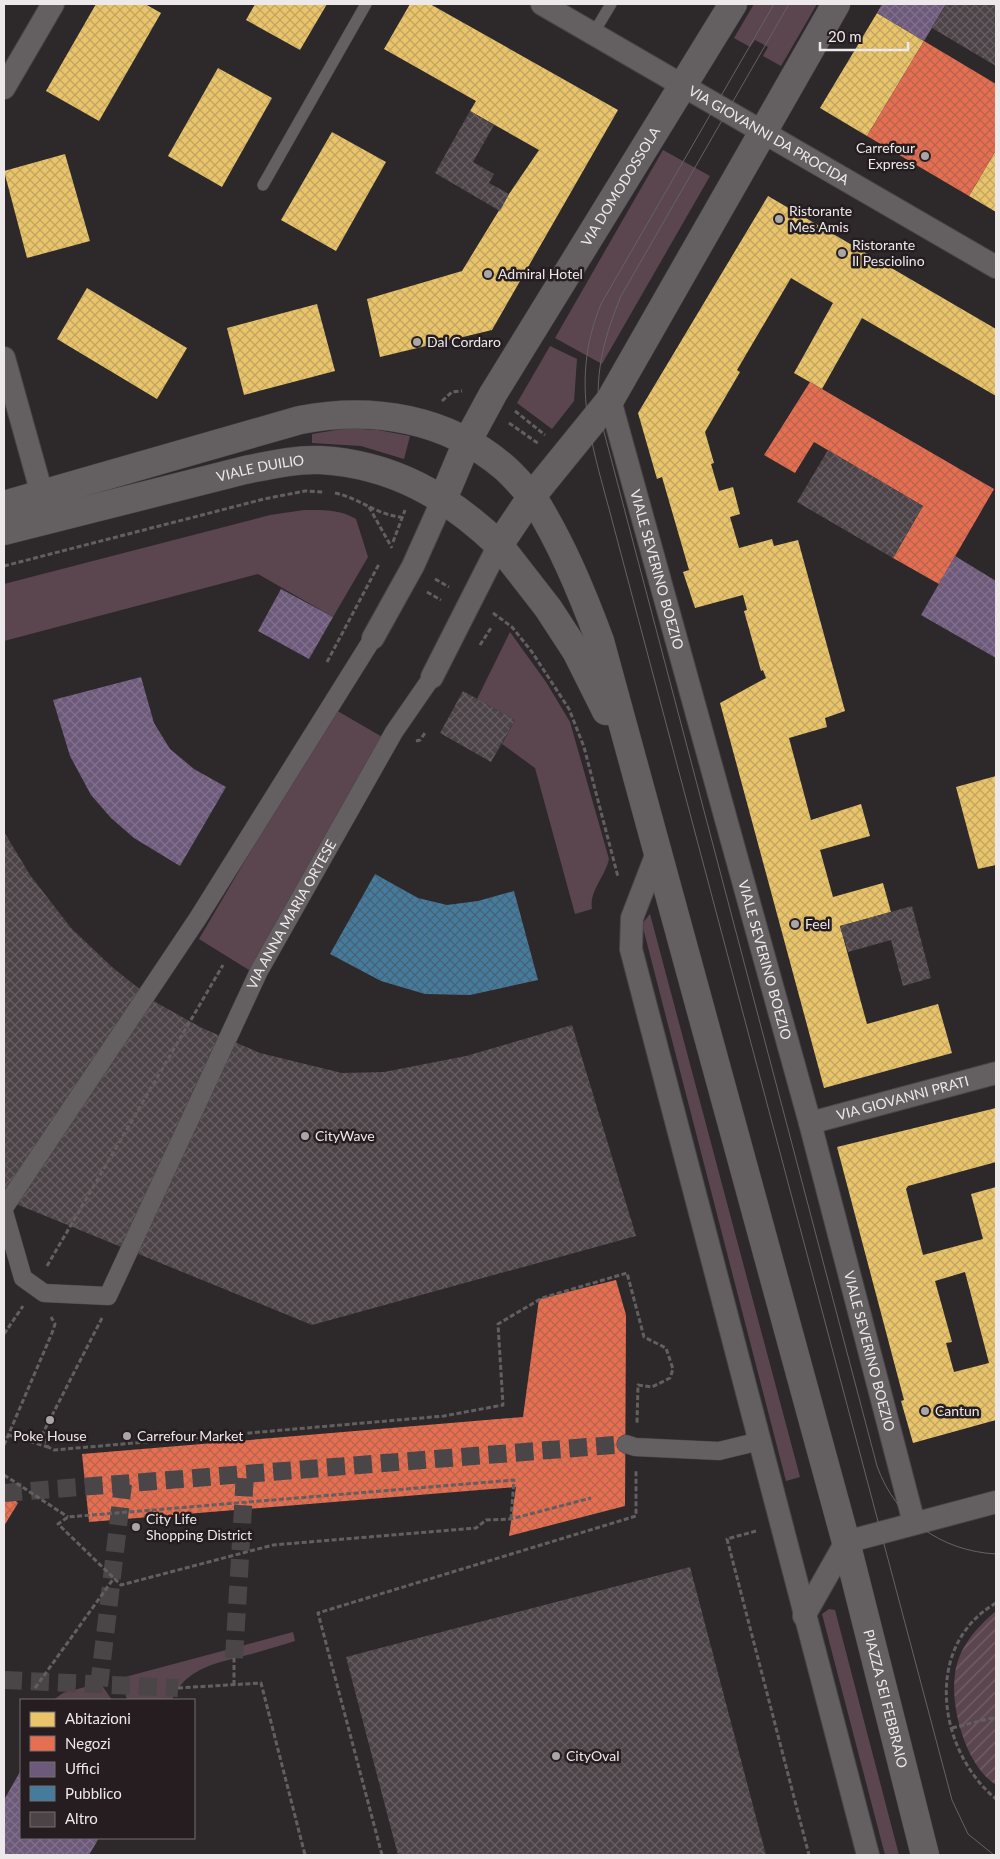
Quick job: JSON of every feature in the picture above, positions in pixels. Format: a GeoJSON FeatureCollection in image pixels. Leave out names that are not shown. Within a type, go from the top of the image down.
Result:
{"type":"FeatureCollection","features":[{"type":"Feature","properties":{"kind":"street"},"geometry":{"type":"LineString","coordinates":[[4,88],[53,4]]}},
{"type":"Feature","properties":{"kind":"street","name":"VIA GIOVANNI DA PROCIDA"},"geometry":{"type":"LineString","coordinates":[[542,4],[996,267]]}},
{"type":"Feature","properties":{"kind":"street","name":"VIA DOMODOSSOLA"},"geometry":{"type":"LineString","coordinates":[[443,500],[467,442],[503,402],[683,85],[733,4]]}},
{"type":"Feature","properties":{"kind":"street"},"geometry":{"type":"LineString","coordinates":[[631,758],[576,651],[548,608],[499,545],[532,496],[610,400],[836,4]]}},
{"type":"Feature","properties":{"kind":"street"},"geometry":{"type":"LineString","coordinates":[[4,358],[42,494]]}},
{"type":"Feature","properties":{"kind":"street","name":"VIALE SEVERINO BOEZIO"},"geometry":{"type":"LineString","coordinates":[[610,400],[810,1123],[914,1523]]}},
{"type":"Feature","properties":{"kind":"street"},"geometry":{"type":"LineString","coordinates":[[4,505],[290,423],[332,414],[363,413],[405,419],[434,428],[467,442],[505,468],[532,496],[556,535],[578,582],[600,641],[846,1542]]}},
{"type":"Feature","properties":{"kind":"street","name":"VIALE DUILIO"},"geometry":{"type":"LineString","coordinates":[[4,531],[282,462],[319,460],[356,464],[402,477],[471,518],[499,545]]}},
{"type":"Feature","properties":{"kind":"street"},"geometry":{"type":"LineString","coordinates":[[34,1290],[23,1278],[4,1210],[198,918],[373,638],[413,566],[443,500]]}},
{"type":"Feature","properties":{"kind":"street","name":"VIA ANNA MARIA ORTESE"},"geometry":{"type":"LineString","coordinates":[[34,1290],[108,1296],[259,971],[394,732],[432,677],[499,545]]}},
{"type":"Feature","properties":{"kind":"street"},"geometry":{"type":"LineString","coordinates":[[657,853],[632,918],[631,949],[868,1855]]}},
{"type":"Feature","properties":{"kind":"street","name":"VIA GIOVANNI PRATI"},"geometry":{"type":"LineString","coordinates":[[810,1123],[996,1073]]}},
{"type":"Feature","properties":{"kind":"street"},"geometry":{"type":"LineString","coordinates":[[631,1445],[719,1451],[760,1440]]}},
{"type":"Feature","properties":{"kind":"street"},"geometry":{"type":"LineString","coordinates":[[804,1616],[846,1542],[996,1502]]}},
{"type":"Feature","properties":{"kind":"street","name":"PIAZZA SEI FEBBRAIO"},"geometry":{"type":"LineString","coordinates":[[846,1542],[925,1855]]}},
{"type":"Feature","properties":{"kind":"lane"},"geometry":{"type":"LineString","coordinates":[[263,185],[366,4]]}},
{"type":"Feature","properties":{"kind":"lane"},"geometry":{"type":"LineString","coordinates":[[593,34],[611,4]]}},
{"type":"Feature","properties":{"kind":"path"},"geometry":{"type":"LineString","coordinates":[[440,406],[443,398],[452,392],[464,391]]}},
{"type":"Feature","properties":{"kind":"path"},"geometry":{"type":"LineString","coordinates":[[503,402],[548,436]]}},
{"type":"Feature","properties":{"kind":"path"},"geometry":{"type":"LineString","coordinates":[[509,423],[539,444]]}},
{"type":"Feature","properties":{"kind":"path"},"geometry":{"type":"LineString","coordinates":[[4,566],[264,499],[305,491],[330,492],[352,496],[387,516],[401,517],[395,534],[393,550],[369,507]]}},
{"type":"Feature","properties":{"kind":"path"},"geometry":{"type":"LineString","coordinates":[[427,574],[452,589]]}},
{"type":"Feature","properties":{"kind":"path"},"geometry":{"type":"LineString","coordinates":[[425,590],[447,604]]}},
{"type":"Feature","properties":{"kind":"path"},"geometry":{"type":"LineString","coordinates":[[499,617],[512,628],[532,652],[569,709],[584,747],[620,885]]}},
{"type":"Feature","properties":{"kind":"path"},"geometry":{"type":"LineString","coordinates":[[4,1334],[34,1290],[223,965]]}},
{"type":"Feature","properties":{"kind":"path"},"geometry":{"type":"LineString","coordinates":[[81,1447],[444,1416],[504,1405],[498,1324],[542,1298],[627,1273],[644,1337],[666,1348],[673,1369],[670,1378],[652,1387],[638,1384],[631,1445],[636,1516],[318,1613],[382,1855]]}},
{"type":"Feature","properties":{"kind":"path"},"geometry":{"type":"LineString","coordinates":[[4,1445],[55,1324],[48,1309],[34,1290]]}},
{"type":"Feature","properties":{"kind":"path"},"geometry":{"type":"LineString","coordinates":[[8,1435],[48,1447]]}},
{"type":"Feature","properties":{"kind":"path"},"geometry":{"type":"LineString","coordinates":[[4,1475],[68,1517]]}},
{"type":"Feature","properties":{"kind":"path"},"geometry":{"type":"LineString","coordinates":[[511,1519],[514,1480],[68,1517],[58,1524],[121,1585],[273,1545],[476,1528],[486,1520],[511,1519],[591,1498]]}},
{"type":"Feature","properties":{"kind":"path"},"geometry":{"type":"LineString","coordinates":[[760,1530],[727,1539],[809,1855]]}},
{"type":"Feature","properties":{"kind":"path"},"geometry":{"type":"LineString","coordinates":[[35,1688],[114,1578]]}},
{"type":"Feature","properties":{"kind":"path"},"geometry":{"type":"LineString","coordinates":[[996,1603],[966,1631],[952,1653],[946,1681],[948,1712],[957,1746],[967,1768],[982,1787],[996,1799]]}},
{"type":"Feature","properties":{"kind":"path"},"geometry":{"type":"LineString","coordinates":[[234,1658],[234,1685]]}},
{"type":"Feature","properties":{"kind":"path"},"geometry":{"type":"LineString","coordinates":[[178,1688],[261,1683],[305,1855]]}},
{"type":"Feature","properties":{"kind":"path"},"geometry":{"type":"LineString","coordinates":[[952,1728],[996,1717]]}},
{"type":"Feature","properties":{"kind":"shaded area"},"geometry":{"type":"Polygon","coordinates":[[[754,4],[817,4],[781,66],[763,56],[768,47],[755,40],[750,47],[734,38],[754,4]]]}},
{"type":"Feature","properties":{"kind":"shaded area"},"geometry":{"type":"Polygon","coordinates":[[[663,150],[710,176],[602,364],[555,338],[663,150]]]}},
{"type":"Feature","properties":{"kind":"shaded area"},"geometry":{"type":"Polygon","coordinates":[[[550,346],[577,359],[574,401],[552,429],[517,403],[550,346]]]}},
{"type":"Feature","properties":{"kind":"shaded area"},"geometry":{"type":"Polygon","coordinates":[[[348,428],[378,430],[410,436],[404,459],[361,446],[312,443],[312,434],[348,428]]]}},
{"type":"Feature","properties":{"kind":"shaded area"},"geometry":{"type":"Polygon","coordinates":[[[304,510],[337,512],[356,519],[368,557],[333,617],[258,574],[4,641],[4,584],[270,515],[304,510]]]}},
{"type":"Feature","properties":{"kind":"shaded area"},"geometry":{"type":"Polygon","coordinates":[[[510,632],[546,682],[570,722],[609,859],[595,890],[592,909],[575,914],[535,768],[502,744],[515,720],[477,699],[510,632]]]}},
{"type":"Feature","properties":{"kind":"shaded area"},"geometry":{"type":"Polygon","coordinates":[[[334,709],[384,738],[249,970],[199,939],[334,709]]]}},
{"type":"Feature","properties":{"kind":"shaded area"},"geometry":{"type":"Polygon","coordinates":[[[650,914],[800,1477],[786,1481],[642,924],[650,914]]]}},
{"type":"Feature","properties":{"kind":"shaded area"},"geometry":{"type":"Polygon","coordinates":[[[829,1609],[835,1610],[899,1855],[885,1855],[822,1614],[829,1609]]]}},
{"type":"Feature","properties":{"kind":"shaded area"},"geometry":{"type":"Polygon","coordinates":[[[996,1611],[996,1785],[985,1776],[976,1764],[962,1735],[955,1703],[954,1688],[957,1664],[964,1647],[975,1631],[996,1611]]]}},
{"type":"Feature","properties":{"kind":"shaded area"},"geometry":{"type":"Polygon","coordinates":[[[293,1632],[295,1641],[214,1664],[194,1674],[178,1689],[173,1699],[127,1699],[123,1685],[125,1677],[293,1632]]]}},
{"type":"Feature","properties":{"kind":"shaded area"},"geometry":{"type":"Polygon","coordinates":[[[101,1684],[111,1699],[54,1699],[63,1693],[101,1684]]]}},
{"type":"Feature","properties":{"kind":"building: Abitazioni"},"geometry":{"type":"Polygon","coordinates":[[[96,4],[145,4],[161,13],[99,121],[46,91],[96,4]]]}},
{"type":"Feature","properties":{"kind":"building: Abitazioni"},"geometry":{"type":"Polygon","coordinates":[[[255,4],[327,4],[300,50],[246,20],[255,4]]]}},
{"type":"Feature","properties":{"kind":"building: Abitazioni"},"geometry":{"type":"Polygon","coordinates":[[[410,4],[430,4],[618,110],[492,330],[380,357],[367,299],[462,271],[509,194],[539,150],[470,111],[476,101],[384,49],[410,4]]]}},
{"type":"Feature","properties":{"kind":"building: Abitazioni"},"geometry":{"type":"Polygon","coordinates":[[[877,13],[924,41],[867,136],[820,108],[877,13]]]}},
{"type":"Feature","properties":{"kind":"building: Abitazioni"},"geometry":{"type":"Polygon","coordinates":[[[218,68],[272,98],[222,187],[168,156],[218,68]]]}},
{"type":"Feature","properties":{"kind":"building: Abitazioni"},"geometry":{"type":"Polygon","coordinates":[[[332,132],[386,162],[336,251],[281,220],[332,132]]]}},
{"type":"Feature","properties":{"kind":"building: Abitazioni"},"geometry":{"type":"Polygon","coordinates":[[[996,150],[996,212],[969,196],[996,150]]]}},
{"type":"Feature","properties":{"kind":"building: Abitazioni"},"geometry":{"type":"Polygon","coordinates":[[[65,154],[90,241],[27,258],[4,171],[65,154]]]}},
{"type":"Feature","properties":{"kind":"building: Abitazioni"},"geometry":{"type":"Polygon","coordinates":[[[768,196],[996,329],[996,396],[862,318],[822,389],[794,373],[833,303],[791,278],[737,370],[740,372],[705,432],[714,463],[711,464],[719,491],[733,487],[740,514],[730,517],[739,548],[772,539],[774,546],[798,540],[845,711],[825,718],[827,727],[789,738],[811,820],[861,804],[870,836],[820,850],[833,897],[883,883],[891,912],[840,926],[867,1024],[938,1004],[952,1053],[824,1088],[720,703],[766,678],[763,670],[761,671],[744,611],[747,610],[743,595],[695,608],[683,572],[689,570],[662,477],[657,479],[638,413],[768,196]]]}},
{"type":"Feature","properties":{"kind":"building: Abitazioni"},"geometry":{"type":"Polygon","coordinates":[[[87,288],[187,348],[157,399],[57,339],[87,288]]]}},
{"type":"Feature","properties":{"kind":"building: Abitazioni"},"geometry":{"type":"Polygon","coordinates":[[[317,304],[335,371],[244,395],[227,328],[317,304]]]}},
{"type":"Feature","properties":{"kind":"building: Abitazioni"},"geometry":{"type":"Polygon","coordinates":[[[996,776],[996,865],[978,869],[956,787],[996,776]]]}},
{"type":"Feature","properties":{"kind":"building: Abitazioni"},"geometry":{"type":"Polygon","coordinates":[[[996,1108],[996,1162],[908,1186],[906,1189],[923,1255],[983,1239],[971,1194],[996,1187],[996,1420],[913,1443],[901,1401],[904,1400],[837,1147],[996,1108]],[[965,1272],[935,1281],[952,1342],[946,1343],[954,1372],[989,1363],[965,1272]]]}},
{"type":"Feature","properties":{"kind":"building: Negozi"},"geometry":{"type":"Polygon","coordinates":[[[924,41],[996,84],[996,150],[969,196],[867,136],[924,41]]]}},
{"type":"Feature","properties":{"kind":"building: Negozi"},"geometry":{"type":"Polygon","coordinates":[[[810,382],[994,489],[939,584],[893,558],[923,506],[814,442],[795,473],[764,455],[810,382]]]}},
{"type":"Feature","properties":{"kind":"building: Negozi"},"geometry":{"type":"Polygon","coordinates":[[[616,1280],[626,1315],[625,1506],[509,1536],[516,1487],[89,1522],[82,1454],[523,1417],[539,1299],[616,1280]]]}},
{"type":"Feature","properties":{"kind":"building: Negozi"},"geometry":{"type":"Polygon","coordinates":[[[4,1490],[18,1503],[4,1526],[4,1490]]]}},
{"type":"Feature","properties":{"kind":"building: Uffici"},"geometry":{"type":"Polygon","coordinates":[[[882,4],[946,4],[924,41],[877,13],[882,4]]]}},
{"type":"Feature","properties":{"kind":"building: Uffici"},"geometry":{"type":"Polygon","coordinates":[[[955,556],[996,581],[996,658],[921,615],[955,556]]]}},
{"type":"Feature","properties":{"kind":"building: Uffici"},"geometry":{"type":"Polygon","coordinates":[[[281,589],[333,617],[309,659],[258,631],[281,589]]]}},
{"type":"Feature","properties":{"kind":"building: Uffici"},"geometry":{"type":"Polygon","coordinates":[[[141,677],[154,723],[170,749],[194,769],[226,787],[180,866],[134,838],[111,818],[91,795],[70,756],[53,700],[141,677]]]}},
{"type":"Feature","properties":{"kind":"building: Uffici"},"geometry":{"type":"Polygon","coordinates":[[[20,1772],[20,1839],[98,1839],[89,1855],[4,1855],[4,1800],[20,1772]]]}},
{"type":"Feature","properties":{"kind":"building: Pubblico"},"geometry":{"type":"Polygon","coordinates":[[[375,874],[418,898],[447,905],[478,901],[514,891],[538,980],[470,995],[425,994],[381,981],[330,954],[375,874]]]}},
{"type":"Feature","properties":{"kind":"building: Altro"},"geometry":{"type":"Polygon","coordinates":[[[946,4],[996,4],[996,66],[932,28],[946,4]]]}},
{"type":"Feature","properties":{"kind":"building: Altro"},"geometry":{"type":"Polygon","coordinates":[[[470,111],[494,125],[473,162],[494,174],[489,183],[509,194],[500,211],[435,173],[470,111]]]}},
{"type":"Feature","properties":{"kind":"building: Altro"},"geometry":{"type":"Polygon","coordinates":[[[828,450],[923,506],[893,558],[797,502],[828,450]]]}},
{"type":"Feature","properties":{"kind":"building: Altro"},"geometry":{"type":"Polygon","coordinates":[[[463,691],[515,720],[491,762],[440,733],[463,691]]]}},
{"type":"Feature","properties":{"kind":"building: Altro","name":"CityWave"},"geometry":{"type":"Polygon","coordinates":[[[4,832],[30,875],[71,928],[112,967],[157,1003],[202,1028],[260,1053],[342,1073],[384,1072],[466,1056],[572,1025],[636,1236],[312,1325],[4,1199],[4,832]]]}},
{"type":"Feature","properties":{"kind":"building: Altro"},"geometry":{"type":"Polygon","coordinates":[[[912,906],[931,978],[903,986],[891,940],[848,952],[840,926],[912,906]]]}},
{"type":"Feature","properties":{"kind":"building: Altro","name":"CityOval"},"geometry":{"type":"Polygon","coordinates":[[[690,1567],[766,1855],[398,1855],[346,1657],[690,1567]]]}},
{"type":"Feature","properties":{"kind":"tunnel"},"geometry":{"type":"LineString","coordinates":[[4,1493],[626,1444]]}},
{"type":"Feature","properties":{"kind":"tunnel"},"geometry":{"type":"LineString","coordinates":[[234,1658],[245,1474]]}},
{"type":"Feature","properties":{"kind":"tunnel"},"geometry":{"type":"LineString","coordinates":[[99,1686],[123,1484]]}},
{"type":"Feature","properties":{"kind":"tunnel"},"geometry":{"type":"LineString","coordinates":[[4,1680],[178,1688]]}},
{"type":"Feature","properties":{"kind":"tram line"},"geometry":{"type":"LineString","coordinates":[[774,4],[601,304],[591,333],[586,360],[585,387],[587,413],[597,465],[952,1800],[968,1834],[994,1855]]}},
{"type":"Feature","properties":{"kind":"tram line"},"geometry":{"type":"LineString","coordinates":[[789,4],[621,296],[602,353],[598,382],[599,413],[877,1466],[885,1485],[896,1502],[923,1529],[939,1539],[957,1546],[976,1552],[996,1554]]}},
{"type":"Feature","properties":{"kind":"place","name":"Carrefour Express"},"geometry":{"type":"Point","coordinates":[925,156]}},
{"type":"Feature","properties":{"kind":"place","name":"Ristorante Mes Amis"},"geometry":{"type":"Point","coordinates":[779,219]}},
{"type":"Feature","properties":{"kind":"place","name":"Ristorante Il Pesciolino"},"geometry":{"type":"Point","coordinates":[842,253]}},
{"type":"Feature","properties":{"kind":"place","name":"Admiral Hotel"},"geometry":{"type":"Point","coordinates":[488,274]}},
{"type":"Feature","properties":{"kind":"place","name":"Dal Cordaro"},"geometry":{"type":"Point","coordinates":[417,342]}},
{"type":"Feature","properties":{"kind":"place","name":"Feel"},"geometry":{"type":"Point","coordinates":[795,924]}},
{"type":"Feature","properties":{"kind":"place","name":"CityWave"},"geometry":{"type":"Point","coordinates":[305,1136]}},
{"type":"Feature","properties":{"kind":"place","name":"Cantun"},"geometry":{"type":"Point","coordinates":[925,1411]}},
{"type":"Feature","properties":{"kind":"place","name":"Poke House"},"geometry":{"type":"Point","coordinates":[50,1420]}},
{"type":"Feature","properties":{"kind":"place","name":"Carrefour Market"},"geometry":{"type":"Point","coordinates":[127,1436]}},
{"type":"Feature","properties":{"kind":"place","name":"City Life Shopping District"},"geometry":{"type":"Point","coordinates":[136,1527]}},
{"type":"Feature","properties":{"kind":"place","name":"CityOval"},"geometry":{"type":"Point","coordinates":[556,1756]}}]}
